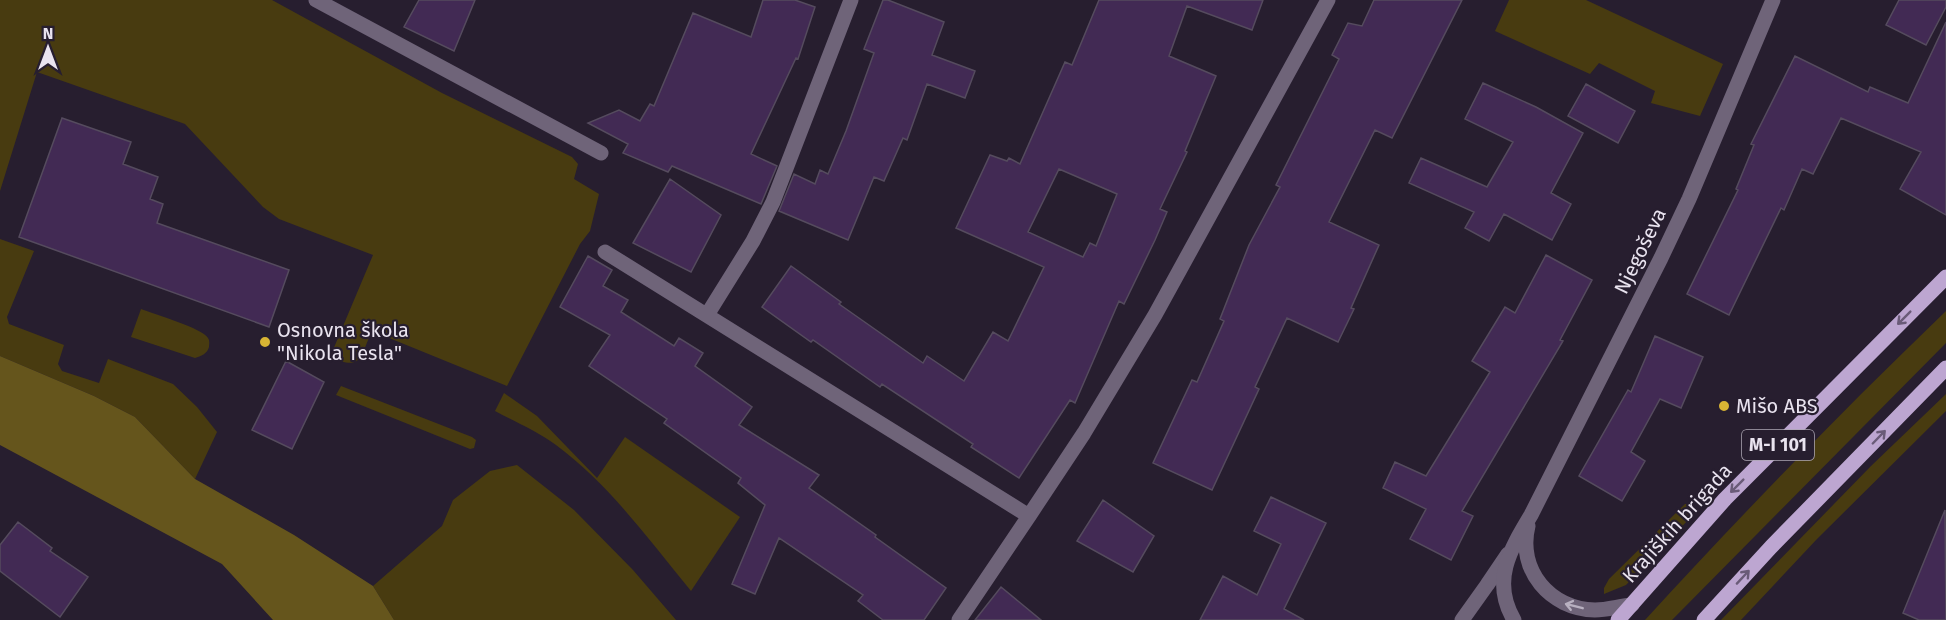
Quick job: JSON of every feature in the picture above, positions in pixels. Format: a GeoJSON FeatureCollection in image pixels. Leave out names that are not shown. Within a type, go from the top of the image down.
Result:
{"type":"FeatureCollection","features":[{"type":"Feature","properties":{"kind":"main road","name":"Krajiških brigada"},"geometry":{"type":"LineString","coordinates":[[1618,620],[1725,499],[1946,277]]}},
{"type":"Feature","properties":{"kind":"main road"},"geometry":{"type":"LineString","coordinates":[[1704,620],[1771,547],[1946,368]]}},
{"type":"Feature","properties":{"kind":"street"},"geometry":{"type":"LineString","coordinates":[[316,0],[601,153]]}},
{"type":"Feature","properties":{"kind":"street"},"geometry":{"type":"LineString","coordinates":[[707,315],[753,241],[773,202],[851,0]]}},
{"type":"Feature","properties":{"kind":"street"},"geometry":{"type":"LineString","coordinates":[[960,620],[1084,433],[1155,315],[1328,0]]}},
{"type":"Feature","properties":{"kind":"street","name":"Njegoševa"},"geometry":{"type":"LineString","coordinates":[[1462,620],[1511,549],[1531,515],[1661,258],[1689,199],[1773,0]]}},
{"type":"Feature","properties":{"kind":"street"},"geometry":{"type":"LineString","coordinates":[[605,252],[1029,516]]}},
{"type":"Feature","properties":{"kind":"street","name":"Njegoševa"},"geometry":{"type":"LineString","coordinates":[[1531,515],[1526,542],[1527,556],[1534,576],[1547,592],[1563,603],[1580,608],[1596,610],[1632,605]]}},
{"type":"Feature","properties":{"kind":"street","name":"Njegoševa"},"geometry":{"type":"LineString","coordinates":[[1511,549],[1503,589],[1506,607],[1514,620]]}},
{"type":"Feature","properties":{"kind":"shaded area"},"geometry":{"type":"Polygon","coordinates":[[[0,0],[272,0],[442,93],[572,157],[578,164],[574,179],[599,194],[590,231],[580,244],[507,386],[372,331],[362,354],[355,362],[349,363],[330,357],[373,255],[279,219],[263,207],[185,124],[37,72],[0,191],[0,0]]]}},
{"type":"Feature","properties":{"kind":"shaded area"},"geometry":{"type":"Polygon","coordinates":[[[1509,0],[1586,0],[1723,64],[1700,116],[1651,103],[1655,91],[1599,63],[1590,74],[1495,31],[1509,0]]]}},
{"type":"Feature","properties":{"kind":"shaded area"},"geometry":{"type":"Polygon","coordinates":[[[0,239],[34,251],[7,317],[9,324],[64,345],[58,364],[62,371],[99,383],[108,359],[173,384],[197,407],[217,432],[195,479],[135,417],[94,396],[0,356],[0,239]]]}},
{"type":"Feature","properties":{"kind":"shaded area"},"geometry":{"type":"Polygon","coordinates":[[[141,309],[204,334],[209,340],[208,349],[204,354],[195,358],[131,337],[141,309]]]}},
{"type":"Feature","properties":{"kind":"shaded area"},"geometry":{"type":"Polygon","coordinates":[[[1946,311],[1946,343],[1672,620],[1645,620],[1793,463],[1946,311]]]}},
{"type":"Feature","properties":{"kind":"shaded area"},"geometry":{"type":"Polygon","coordinates":[[[0,356],[94,396],[135,417],[195,479],[294,535],[373,586],[394,620],[273,620],[222,564],[0,445],[0,356]]]}},
{"type":"Feature","properties":{"kind":"shaded area"},"geometry":{"type":"Polygon","coordinates":[[[341,386],[472,437],[476,440],[474,448],[470,449],[336,395],[341,386]]]}},
{"type":"Feature","properties":{"kind":"shaded area"},"geometry":{"type":"Polygon","coordinates":[[[504,393],[537,416],[597,478],[625,437],[740,517],[691,591],[628,514],[594,477],[549,440],[495,411],[504,393]]]}},
{"type":"Feature","properties":{"kind":"shaded area"},"geometry":{"type":"Polygon","coordinates":[[[1946,394],[1946,411],[1817,539],[1741,620],[1721,620],[1871,466],[1946,394]]]}},
{"type":"Feature","properties":{"kind":"shaded area"},"geometry":{"type":"Polygon","coordinates":[[[517,465],[574,510],[633,570],[676,620],[394,620],[373,586],[442,526],[453,500],[490,471],[517,465]]]}},
{"type":"Feature","properties":{"kind":"shaded area"},"geometry":{"type":"Polygon","coordinates":[[[1685,504],[1692,504],[1694,509],[1690,518],[1626,585],[1604,594],[1604,588],[1609,579],[1685,504]]]}},
{"type":"Feature","properties":{"kind":"building"},"geometry":{"type":"Polygon","coordinates":[[[419,0],[475,0],[454,51],[404,27],[419,0]]]}},
{"type":"Feature","properties":{"kind":"building"},"geometry":{"type":"Polygon","coordinates":[[[763,0],[795,0],[815,7],[798,59],[796,58],[751,154],[777,166],[761,204],[672,166],[668,172],[623,153],[628,144],[588,123],[619,110],[640,121],[650,104],[654,106],[693,13],[751,37],[763,0]]]}},
{"type":"Feature","properties":{"kind":"building"},"geometry":{"type":"Polygon","coordinates":[[[883,0],[944,22],[932,55],[975,71],[965,98],[927,84],[907,140],[903,138],[884,181],[874,177],[848,240],[779,211],[794,174],[815,184],[820,170],[828,174],[874,53],[864,49],[883,0]]]}},
{"type":"Feature","properties":{"kind":"building"},"geometry":{"type":"Polygon","coordinates":[[[1099,0],[1263,0],[1252,30],[1187,6],[1169,56],[1216,76],[1185,151],[1187,152],[1160,209],[1167,212],[1124,304],[1119,301],[1075,403],[1070,400],[1019,478],[971,447],[973,444],[882,384],[880,387],[762,307],[791,266],[841,302],[839,304],[923,363],[927,356],[964,381],[993,332],[1008,341],[1044,267],[956,228],[990,155],[1007,161],[1009,158],[1020,164],[1065,62],[1072,65],[1099,0]],[[1059,169],[1028,232],[1083,257],[1090,243],[1096,246],[1117,194],[1059,169]]]}},
{"type":"Feature","properties":{"kind":"building"},"geometry":{"type":"Polygon","coordinates":[[[1374,0],[1462,0],[1392,138],[1375,130],[1329,222],[1379,245],[1351,308],[1354,309],[1338,342],[1287,318],[1255,387],[1259,389],[1212,490],[1153,463],[1192,380],[1197,382],[1224,321],[1220,319],[1249,245],[1280,187],[1276,185],[1339,59],[1332,55],[1348,23],[1362,26],[1374,0]]]}},
{"type":"Feature","properties":{"kind":"building"},"geometry":{"type":"Polygon","coordinates":[[[1899,0],[1946,0],[1946,7],[1926,45],[1886,25],[1899,0]]]}},
{"type":"Feature","properties":{"kind":"building"},"geometry":{"type":"Polygon","coordinates":[[[1946,22],[1946,215],[1900,189],[1921,152],[1841,118],[1813,174],[1802,169],[1784,210],[1781,208],[1729,315],[1687,294],[1738,190],[1736,189],[1754,145],[1751,144],[1795,56],[1868,92],[1870,87],[1908,103],[1946,22]]]}},
{"type":"Feature","properties":{"kind":"building"},"geometry":{"type":"Polygon","coordinates":[[[1483,83],[1536,107],[1583,133],[1551,193],[1571,204],[1552,240],[1504,214],[1489,241],[1465,228],[1474,212],[1409,183],[1421,158],[1487,187],[1513,142],[1465,119],[1483,83]]]}},
{"type":"Feature","properties":{"kind":"building"},"geometry":{"type":"Polygon","coordinates":[[[1586,84],[1635,111],[1618,143],[1568,116],[1586,84]]]}},
{"type":"Feature","properties":{"kind":"building"},"geometry":{"type":"Polygon","coordinates":[[[62,118],[131,142],[123,164],[158,177],[150,199],[163,204],[157,223],[289,270],[269,327],[19,237],[62,118]]]}},
{"type":"Feature","properties":{"kind":"building"},"geometry":{"type":"Polygon","coordinates":[[[670,179],[721,215],[691,272],[633,243],[670,179]]]}},
{"type":"Feature","properties":{"kind":"building"},"geometry":{"type":"Polygon","coordinates":[[[1546,255],[1592,280],[1560,340],[1563,341],[1462,511],[1473,516],[1451,560],[1410,539],[1426,509],[1383,488],[1395,462],[1426,476],[1490,372],[1472,361],[1505,307],[1515,313],[1546,255]]]}},
{"type":"Feature","properties":{"kind":"building"},"geometry":{"type":"Polygon","coordinates":[[[588,256],[612,270],[603,286],[628,300],[621,312],[674,346],[679,338],[703,353],[695,366],[752,407],[739,425],[819,475],[809,488],[946,588],[924,620],[883,620],[858,601],[863,595],[779,538],[755,594],[732,584],[765,505],[738,483],[741,478],[664,423],[667,419],[589,366],[610,335],[560,307],[588,256]]]}},
{"type":"Feature","properties":{"kind":"building"},"geometry":{"type":"Polygon","coordinates":[[[1655,336],[1703,357],[1681,408],[1660,399],[1631,452],[1645,461],[1622,501],[1579,476],[1628,390],[1631,392],[1655,336]]]}},
{"type":"Feature","properties":{"kind":"building"},"geometry":{"type":"Polygon","coordinates":[[[286,361],[324,382],[292,449],[252,430],[286,361]]]}},
{"type":"Feature","properties":{"kind":"building"},"geometry":{"type":"Polygon","coordinates":[[[1271,497],[1326,523],[1284,609],[1304,620],[1200,620],[1223,576],[1257,595],[1281,544],[1254,531],[1271,497]]]}},
{"type":"Feature","properties":{"kind":"building"},"geometry":{"type":"Polygon","coordinates":[[[1103,500],[1154,536],[1133,572],[1077,541],[1103,500]]]}},
{"type":"Feature","properties":{"kind":"building"},"geometry":{"type":"Polygon","coordinates":[[[1945,510],[1946,620],[1919,620],[1903,613],[1945,510]]]}},
{"type":"Feature","properties":{"kind":"building"},"geometry":{"type":"Polygon","coordinates":[[[18,522],[52,548],[50,551],[88,577],[60,617],[0,571],[0,545],[18,522]]]}},
{"type":"Feature","properties":{"kind":"building"},"geometry":{"type":"Polygon","coordinates":[[[1001,587],[1041,620],[975,620],[1001,587]]]}},
{"type":"Feature","properties":{"kind":"place","name":"Osnovna škola \"Nikola Tesla\""},"geometry":{"type":"Point","coordinates":[265,342]}},
{"type":"Feature","properties":{"kind":"place","name":"Mišo ABS"},"geometry":{"type":"Point","coordinates":[1724,406]}}]}
